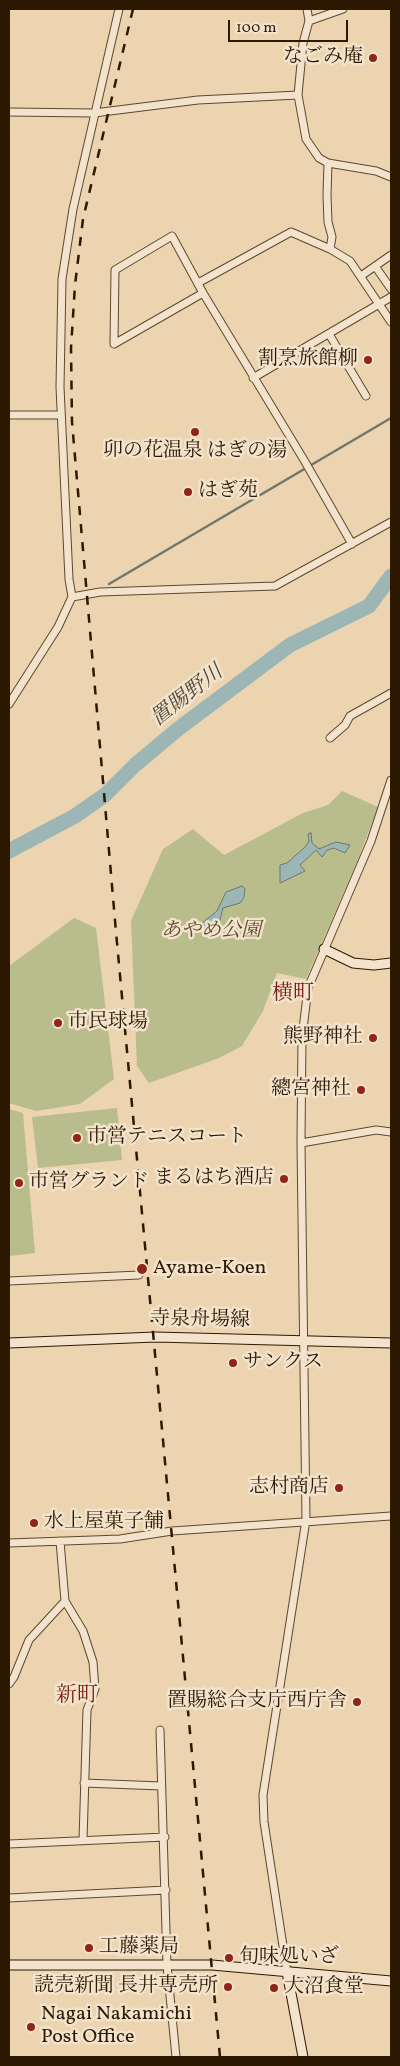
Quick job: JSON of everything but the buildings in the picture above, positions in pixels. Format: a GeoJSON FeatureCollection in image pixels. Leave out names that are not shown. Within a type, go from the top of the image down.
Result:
{"type":"FeatureCollection","features":[{"type":"Feature","properties":{"kind":"street"},"geometry":{"type":"LineString","coordinates":[[9,704],[58,627],[72,597],[68,559],[61,415],[62,279],[73,209],[94,113],[120,9]]}},
{"type":"Feature","properties":{"kind":"street"},"geometry":{"type":"LineString","coordinates":[[307,9],[309,21],[303,43],[298,95],[306,139],[318,158],[328,163],[376,171],[391,177]]}},
{"type":"Feature","properties":{"kind":"street"},"geometry":{"type":"LineString","coordinates":[[309,21],[343,9]]}},
{"type":"Feature","properties":{"kind":"street"},"geometry":{"type":"LineString","coordinates":[[9,112],[94,113],[198,100],[298,95]]}},
{"type":"Feature","properties":{"kind":"street"},"geometry":{"type":"LineString","coordinates":[[328,163],[328,222],[332,237],[330,249]]}},
{"type":"Feature","properties":{"kind":"street"},"geometry":{"type":"LineString","coordinates":[[198,283],[291,232],[330,249],[350,261],[391,322]]}},
{"type":"Feature","properties":{"kind":"street"},"geometry":{"type":"LineString","coordinates":[[203,293],[114,344],[115,270],[172,236],[203,293],[304,460],[352,544]]}},
{"type":"Feature","properties":{"kind":"street"},"geometry":{"type":"LineString","coordinates":[[361,276],[391,256]]}},
{"type":"Feature","properties":{"kind":"street"},"geometry":{"type":"LineString","coordinates":[[376,266],[391,289]]}},
{"type":"Feature","properties":{"kind":"street"},"geometry":{"type":"LineString","coordinates":[[253,378],[391,296]]}},
{"type":"Feature","properties":{"kind":"street"},"geometry":{"type":"LineString","coordinates":[[329,334],[366,396]]}},
{"type":"Feature","properties":{"kind":"street"},"geometry":{"type":"LineString","coordinates":[[9,415],[61,415]]}},
{"type":"Feature","properties":{"kind":"street"},"geometry":{"type":"LineString","coordinates":[[72,597],[100,592],[275,586],[391,522]]}},
{"type":"Feature","properties":{"kind":"street"},"geometry":{"type":"LineString","coordinates":[[330,738],[345,725],[350,716],[391,693]]}},
{"type":"Feature","properties":{"kind":"street"},"geometry":{"type":"LineString","coordinates":[[302,2057],[264,1822],[263,1795],[306,1520],[301,1143],[302,1037],[308,988],[371,841],[391,780]]}},
{"type":"Feature","properties":{"kind":"street"},"geometry":{"type":"LineString","coordinates":[[324,949],[353,963],[374,965],[391,963]]}},
{"type":"Feature","properties":{"kind":"street"},"geometry":{"type":"LineString","coordinates":[[301,1143],[376,1130],[391,1132]]}},
{"type":"Feature","properties":{"kind":"street"},"geometry":{"type":"LineString","coordinates":[[9,1281],[139,1275]]}},
{"type":"Feature","properties":{"kind":"street","name":"寺泉舟場線"},"geometry":{"type":"LineString","coordinates":[[9,1343],[155,1337],[391,1343]]}},
{"type":"Feature","properties":{"kind":"street"},"geometry":{"type":"LineString","coordinates":[[9,1543],[120,1539],[172,1531],[306,1520],[391,1516]]}},
{"type":"Feature","properties":{"kind":"street"},"geometry":{"type":"LineString","coordinates":[[60,1541],[65,1601],[83,1631],[93,1662],[94,1689],[87,1710],[83,1840]]}},
{"type":"Feature","properties":{"kind":"street"},"geometry":{"type":"LineString","coordinates":[[9,1684],[14,1677],[29,1640],[65,1601]]}},
{"type":"Feature","properties":{"kind":"street"},"geometry":{"type":"LineString","coordinates":[[160,1730],[165,1837],[167,1965],[176,2057]]}},
{"type":"Feature","properties":{"kind":"street"},"geometry":{"type":"LineString","coordinates":[[84,1783],[162,1786]]}},
{"type":"Feature","properties":{"kind":"street"},"geometry":{"type":"LineString","coordinates":[[9,1844],[165,1837]]}},
{"type":"Feature","properties":{"kind":"street"},"geometry":{"type":"LineString","coordinates":[[9,1898],[166,1890]]}},
{"type":"Feature","properties":{"kind":"street"},"geometry":{"type":"LineString","coordinates":[[9,1965],[212,1965],[391,1981]]}},
{"type":"Feature","properties":{"kind":"green space","name":"あやめ公園"},"geometry":{"type":"Polygon","coordinates":[[[342,791],[378,807],[356,864],[306,979],[277,973],[263,1011],[242,1046],[219,1058],[149,1083],[137,1066],[131,921],[163,849],[193,829],[224,855],[303,813],[328,805],[342,791]]]}},
{"type":"Feature","properties":{"kind":"green space","name":"市民球場"},"geometry":{"type":"Polygon","coordinates":[[[74,918],[96,928],[114,1079],[80,1104],[36,1111],[9,1103],[9,966],[74,918]]]}},
{"type":"Feature","properties":{"kind":"green space","name":"市営テニスコート"},"geometry":{"type":"Polygon","coordinates":[[[117,1108],[122,1160],[38,1168],[32,1117],[117,1108]]]}},
{"type":"Feature","properties":{"kind":"green space","name":"市営グランド"},"geometry":{"type":"Polygon","coordinates":[[[9,1109],[23,1113],[35,1253],[9,1256],[9,1109]]]}},
{"type":"Feature","properties":{"kind":"water"},"geometry":{"type":"Polygon","coordinates":[[[311,833],[312,843],[319,849],[336,842],[350,845],[345,853],[334,848],[327,850],[322,857],[316,850],[300,865],[305,871],[280,883],[280,865],[287,863],[305,847],[309,841],[308,834],[311,833]]]}},
{"type":"Feature","properties":{"kind":"water"},"geometry":{"type":"Polygon","coordinates":[[[242,886],[245,889],[244,897],[240,903],[223,908],[220,920],[211,934],[204,933],[202,923],[217,911],[226,892],[242,886]]]}},
{"type":"Feature","properties":{"kind":"waterway"},"geometry":{"type":"LineString","coordinates":[[109,584],[391,418]]}},
{"type":"Feature","properties":{"kind":"waterway","name":"置賜野川"},"geometry":{"type":"LineString","coordinates":[[9,851],[75,816],[105,795],[135,765],[178,729],[290,645],[369,606],[391,576]]}},
{"type":"Feature","properties":{"kind":"railway"},"geometry":{"type":"LineString","coordinates":[[133,9],[83,219],[75,285],[71,348],[72,422],[116,932],[220,2057]]}},
{"type":"Feature","properties":{"kind":"place","name":"なごみ庵"},"geometry":{"type":"Point","coordinates":[373,58]}},
{"type":"Feature","properties":{"kind":"place","name":"割烹旅館柳"},"geometry":{"type":"Point","coordinates":[368,360]}},
{"type":"Feature","properties":{"kind":"place","name":"卯の花温泉 はぎの湯"},"geometry":{"type":"Point","coordinates":[195,432]}},
{"type":"Feature","properties":{"kind":"place","name":"はぎ苑"},"geometry":{"type":"Point","coordinates":[188,492]}},
{"type":"Feature","properties":{"kind":"place","name":"市民球場"},"geometry":{"type":"Point","coordinates":[58,1023]}},
{"type":"Feature","properties":{"kind":"place","name":"熊野神社"},"geometry":{"type":"Point","coordinates":[373,1038]}},
{"type":"Feature","properties":{"kind":"place","name":"總宮神社"},"geometry":{"type":"Point","coordinates":[361,1090]}},
{"type":"Feature","properties":{"kind":"place","name":"市営テニスコート"},"geometry":{"type":"Point","coordinates":[77,1138]}},
{"type":"Feature","properties":{"kind":"place","name":"まるはち酒店"},"geometry":{"type":"Point","coordinates":[284,1179]}},
{"type":"Feature","properties":{"kind":"place","name":"市営グランド"},"geometry":{"type":"Point","coordinates":[19,1183]}},
{"type":"Feature","properties":{"kind":"place","name":"Ayame-Koen"},"geometry":{"type":"Point","coordinates":[142,1269]}},
{"type":"Feature","properties":{"kind":"place","name":"サンクス"},"geometry":{"type":"Point","coordinates":[233,1363]}},
{"type":"Feature","properties":{"kind":"place","name":"志村商店"},"geometry":{"type":"Point","coordinates":[339,1488]}},
{"type":"Feature","properties":{"kind":"place","name":"水上屋菓子舗"},"geometry":{"type":"Point","coordinates":[34,1523]}},
{"type":"Feature","properties":{"kind":"place","name":"置賜総合支庁西庁舎"},"geometry":{"type":"Point","coordinates":[357,1702]}},
{"type":"Feature","properties":{"kind":"place","name":"工藤薬局"},"geometry":{"type":"Point","coordinates":[89,1948]}},
{"type":"Feature","properties":{"kind":"place","name":"旬味処いざ"},"geometry":{"type":"Point","coordinates":[229,1958]}},
{"type":"Feature","properties":{"kind":"place","name":"読売新聞 長井専売所"},"geometry":{"type":"Point","coordinates":[228,1987]}},
{"type":"Feature","properties":{"kind":"place","name":"大沼食堂"},"geometry":{"type":"Point","coordinates":[274,1988]}},
{"type":"Feature","properties":{"kind":"place","name":"Nagai Nakamichi Post Office"},"geometry":{"type":"Point","coordinates":[31,2027]}},
{"type":"Feature","properties":{"kind":"district","name":"横町"},"geometry":{"type":"Point","coordinates":[293,995]}},
{"type":"Feature","properties":{"kind":"district","name":"新町"},"geometry":{"type":"Point","coordinates":[77,1697]}}]}
